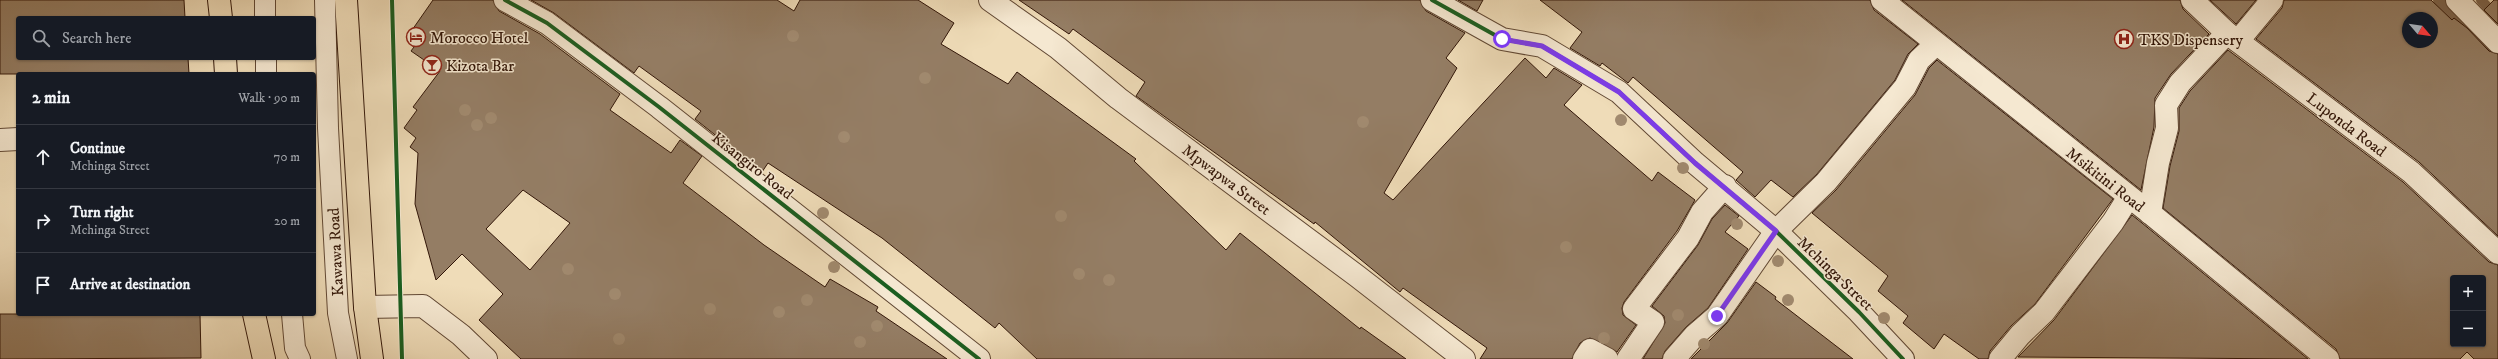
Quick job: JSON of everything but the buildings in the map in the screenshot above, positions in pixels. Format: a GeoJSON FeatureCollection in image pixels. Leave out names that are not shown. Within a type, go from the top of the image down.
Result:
{"type":"FeatureCollection","features":[{"type":"Feature","properties":{"kind":"main road"},"geometry":{"type":"LineString","coordinates":[[219,0],[221,16]]}},
{"type":"Feature","properties":{"kind":"main road","name":"Kawawa Road"},"geometry":{"type":"LineString","coordinates":[[346,0],[365,306],[372,359]]}},
{"type":"Feature","properties":{"kind":"main road"},"geometry":{"type":"LineString","coordinates":[[225,60],[226,72]]}},
{"type":"Feature","properties":{"kind":"main road"},"geometry":{"type":"LineString","coordinates":[[254,316],[264,359]]}},
{"type":"Feature","properties":{"kind":"street","name":"Kisangiro Road"},"geometry":{"type":"LineString","coordinates":[[505,0],[547,24],[658,107],[979,359]]}},
{"type":"Feature","properties":{"kind":"street","name":"Mpwapwa Street"},"geometry":{"type":"LineString","coordinates":[[990,0],[1058,48],[1118,98],[1357,276],[1464,359]]}},
{"type":"Feature","properties":{"kind":"street","name":"Mchinga Street"},"geometry":{"type":"LineString","coordinates":[[1432,0],[1502,39],[1542,46],[1619,92],[1695,163],[1725,186],[1776,231],[1859,312],[1903,359]]}},
{"type":"Feature","properties":{"kind":"street","name":"Msikitini Road"},"geometry":{"type":"LineString","coordinates":[[1882,0],[2128,198],[2150,213],[2328,359]]}},
{"type":"Feature","properties":{"kind":"street","name":"Luponda Road"},"geometry":{"type":"LineString","coordinates":[[2192,0],[2233,37],[2411,172],[2498,253]]}},
{"type":"Feature","properties":{"kind":"street"},"geometry":{"type":"LineString","coordinates":[[2150,213],[2158,163],[2167,128],[2166,105],[2180,83],[2233,37],[2272,0]]}},
{"type":"Feature","properties":{"kind":"street"},"geometry":{"type":"LineString","coordinates":[[2457,0],[2498,42]]}},
{"type":"Feature","properties":{"kind":"street"},"geometry":{"type":"LineString","coordinates":[[1776,231],[1826,182],[1905,87],[1919,60],[1936,44]]}},
{"type":"Feature","properties":{"kind":"street"},"geometry":{"type":"LineString","coordinates":[[0,140],[16,139]]}},
{"type":"Feature","properties":{"kind":"street"},"geometry":{"type":"LineString","coordinates":[[1628,359],[1653,322],[1634,309],[1688,238],[1702,212],[1725,186]]}},
{"type":"Feature","properties":{"kind":"street"},"geometry":{"type":"LineString","coordinates":[[2000,359],[2020,335],[2044,312],[2113,222],[2128,198]]}},
{"type":"Feature","properties":{"kind":"street","name":"Mchinga Street"},"geometry":{"type":"LineString","coordinates":[[1674,359],[1695,335],[1717,316],[1776,231]]}},
{"type":"Feature","properties":{"kind":"street"},"geometry":{"type":"LineString","coordinates":[[365,306],[423,306],[461,335],[486,359]]}},
{"type":"Feature","properties":{"kind":"street"},"geometry":{"type":"LineString","coordinates":[[1584,359],[1590,350],[1608,359]]}},
{"type":"Feature","properties":{"kind":"lane"},"geometry":{"type":"LineString","coordinates":[[265,0],[266,16]]}},
{"type":"Feature","properties":{"kind":"lane","name":"Kawawa Road"},"geometry":{"type":"LineString","coordinates":[[325,0],[328,128],[338,312],[347,359]]}},
{"type":"Feature","properties":{"kind":"lane"},"geometry":{"type":"LineString","coordinates":[[266,60],[266,72]]}},
{"type":"Feature","properties":{"kind":"lane"},"geometry":{"type":"LineString","coordinates":[[292,316],[296,348],[300,359]]}},
{"type":"Feature","properties":{"kind":"waterway"},"geometry":{"type":"LineString","coordinates":[[2438,0],[2498,58]]}},
{"type":"Feature","properties":{"kind":"waterway"},"geometry":{"type":"LineString","coordinates":[[2481,0],[2498,18]]}},
{"type":"Feature","properties":{"kind":"cycle path"},"geometry":{"type":"LineString","coordinates":[[392,0],[402,359]]}},
{"type":"Feature","properties":{"kind":"cycle path"},"geometry":{"type":"LineString","coordinates":[[505,0],[547,23],[659,107],[979,359]]}},
{"type":"Feature","properties":{"kind":"cycle path"},"geometry":{"type":"LineString","coordinates":[[1432,0],[1502,39],[1542,46],[1619,92],[1695,163],[1776,231],[1859,312],[1903,359]]}},
{"type":"Feature","properties":{"kind":"place","name":"Morocco Hotel"},"geometry":{"type":"Point","coordinates":[416,37]}},
{"type":"Feature","properties":{"kind":"place","name":"TKS Dispensery"},"geometry":{"type":"Point","coordinates":[2124,39]}},
{"type":"Feature","properties":{"kind":"place","name":"Kizota Bar"},"geometry":{"type":"Point","coordinates":[432,65]}},
{"type":"Feature","properties":{"kind":"route"},"geometry":{"type":"LineString","coordinates":[[1502,39],[1542,46],[1619,92],[1695,163],[1725,186],[1776,231],[1745,278],[1717,316]]}}]}
